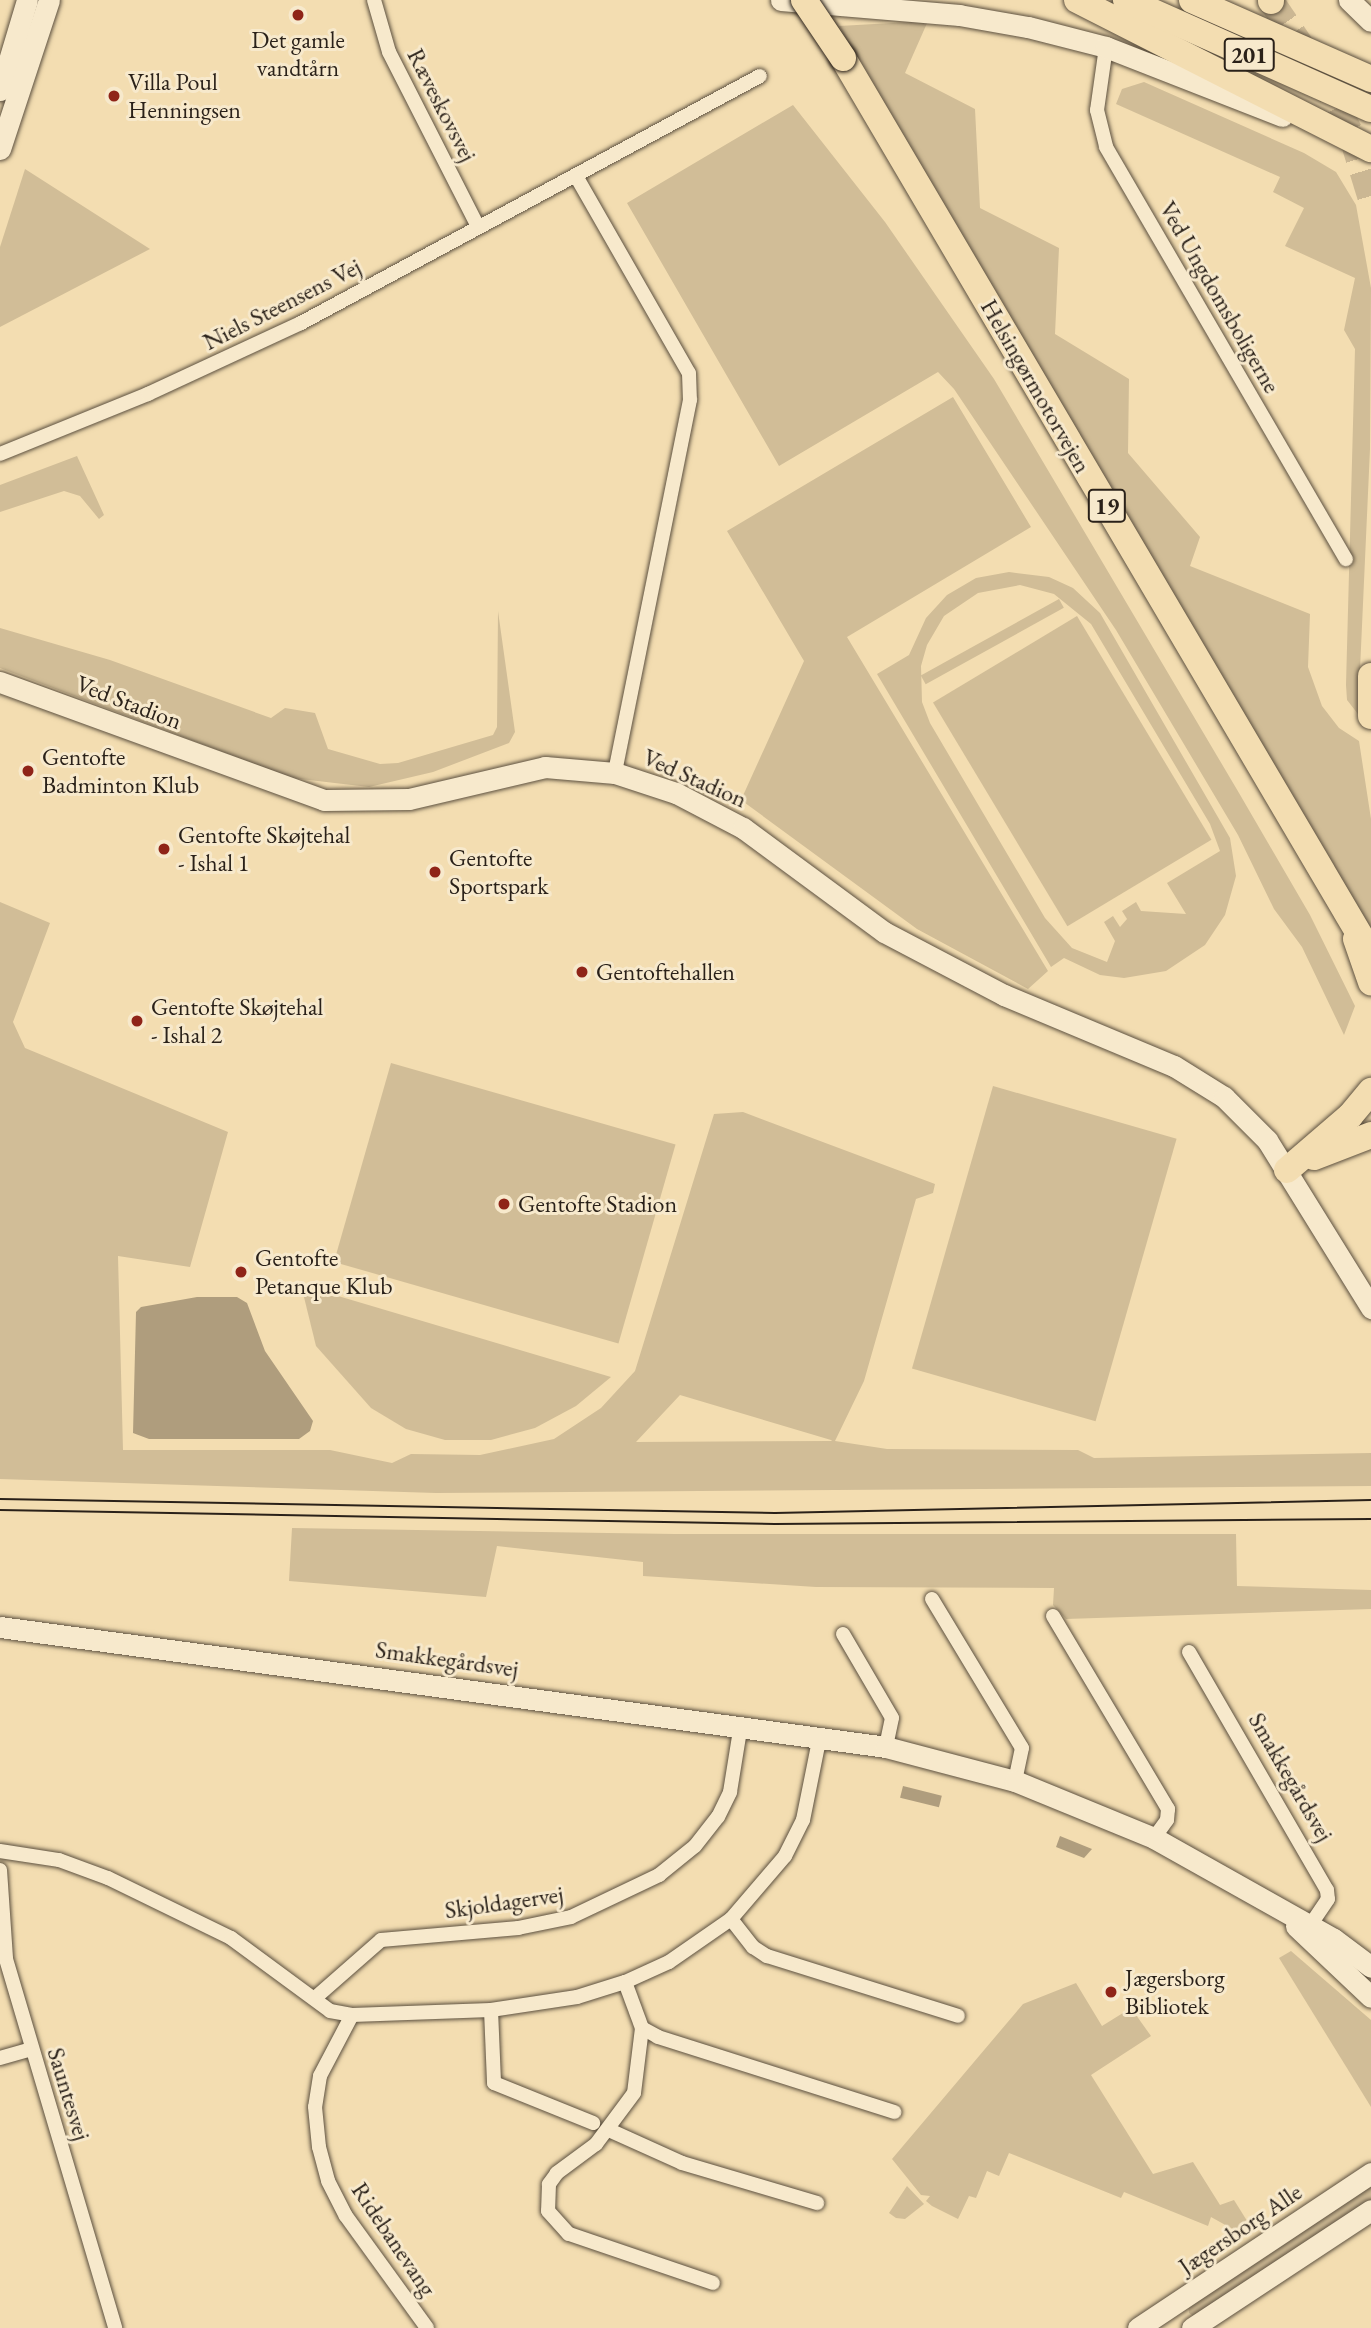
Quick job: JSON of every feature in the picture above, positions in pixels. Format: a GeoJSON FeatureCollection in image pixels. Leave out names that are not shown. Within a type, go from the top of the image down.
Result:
{"type":"FeatureCollection","features":[{"type":"Feature","properties":{"kind":"highway","name":"Helsingørmotorvejen"},"geometry":{"type":"LineString","coordinates":[[804,0],[843,58],[1371,954]]}},
{"type":"Feature","properties":{"kind":"highway"},"geometry":{"type":"LineString","coordinates":[[1077,0],[1371,151]]}},
{"type":"Feature","properties":{"kind":"highway","name":"201"},"geometry":{"type":"LineString","coordinates":[[1126,0],[1371,109]]}},
{"type":"Feature","properties":{"kind":"highway","name":"201"},"geometry":{"type":"LineString","coordinates":[[1192,0],[1371,79]]}},
{"type":"Feature","properties":{"kind":"highway"},"geometry":{"type":"LineString","coordinates":[[1202,0],[1271,20],[1371,63]]}},
{"type":"Feature","properties":{"kind":"highway"},"geometry":{"type":"LineString","coordinates":[[1371,677],[1371,716]]}},
{"type":"Feature","properties":{"kind":"highway"},"geometry":{"type":"LineString","coordinates":[[1347,914],[1371,982]]}},
{"type":"Feature","properties":{"kind":"highway"},"geometry":{"type":"LineString","coordinates":[[1287,1170],[1350,1116],[1371,1091]]}},
{"type":"Feature","properties":{"kind":"highway"},"geometry":{"type":"LineString","coordinates":[[1287,1170],[1371,1135]]}},
{"type":"Feature","properties":{"kind":"street"},"geometry":{"type":"LineString","coordinates":[[0,90],[27,0]]}},
{"type":"Feature","properties":{"kind":"street"},"geometry":{"type":"LineString","coordinates":[[0,149],[49,0]]}},
{"type":"Feature","properties":{"kind":"street","name":"Ræveskovsvej"},"geometry":{"type":"LineString","coordinates":[[374,0],[389,52],[478,227]]}},
{"type":"Feature","properties":{"kind":"street"},"geometry":{"type":"LineString","coordinates":[[781,0],[959,15],[1028,26],[1106,47],[1371,151]]}},
{"type":"Feature","properties":{"kind":"street"},"geometry":{"type":"LineString","coordinates":[[1349,0],[1371,21]]}},
{"type":"Feature","properties":{"kind":"street","name":"Ved Ungdomsboligerne"},"geometry":{"type":"LineString","coordinates":[[1106,47],[1097,110],[1106,147],[1346,559]]}},
{"type":"Feature","properties":{"kind":"street","name":"Niels Steensens Vej"},"geometry":{"type":"LineString","coordinates":[[0,454],[79,424],[245,350],[760,76]]}},
{"type":"Feature","properties":{"kind":"street"},"geometry":{"type":"LineString","coordinates":[[576,176],[689,373],[690,400],[615,773]]}},
{"type":"Feature","properties":{"kind":"street","name":"Ved Stadion"},"geometry":{"type":"LineString","coordinates":[[0,682],[324,800],[408,799],[545,767],[615,773],[676,793],[743,828],[884,932],[980,982],[1174,1066],[1246,1116],[1287,1170],[1371,1308]]}},
{"type":"Feature","properties":{"kind":"street"},"geometry":{"type":"LineString","coordinates":[[932,1599],[1022,1748],[1015,1781]]}},
{"type":"Feature","properties":{"kind":"street"},"geometry":{"type":"LineString","coordinates":[[1054,1616],[1168,1810],[1167,1821],[1154,1838]]}},
{"type":"Feature","properties":{"kind":"street","name":"Smakkegårdsvej"},"geometry":{"type":"LineString","coordinates":[[0,1626],[741,1724],[886,1748],[1015,1781],[1154,1838],[1309,1927],[1371,1967]]}},
{"type":"Feature","properties":{"kind":"street"},"geometry":{"type":"LineString","coordinates":[[843,1634],[892,1718],[886,1748]]}},
{"type":"Feature","properties":{"kind":"street","name":"Smakkegårdsvej"},"geometry":{"type":"LineString","coordinates":[[1189,1653],[1327,1890],[1328,1899],[1309,1927]]}},
{"type":"Feature","properties":{"kind":"street","name":"Skjoldagervej"},"geometry":{"type":"LineString","coordinates":[[315,1998],[381,1940],[518,1928],[571,1917],[659,1875],[695,1846],[718,1817],[730,1792],[741,1724]]}},
{"type":"Feature","properties":{"kind":"street"},"geometry":{"type":"LineString","coordinates":[[0,1852],[59,1860],[108,1878],[231,1938],[330,2011],[352,2015],[491,2010],[578,1997],[625,1982],[669,1962],[731,1919],[761,1890],[803,1820],[820,1736]]}},
{"type":"Feature","properties":{"kind":"street","name":"Sauntesvej"},"geometry":{"type":"LineString","coordinates":[[0,1870],[6,1959],[115,2328]]}},
{"type":"Feature","properties":{"kind":"street","name":"Smakkegårdsvej"},"geometry":{"type":"LineString","coordinates":[[1287,1916],[1371,1997]]}},
{"type":"Feature","properties":{"kind":"street"},"geometry":{"type":"LineString","coordinates":[[731,1919],[753,1947],[767,1956],[958,2016]]}},
{"type":"Feature","properties":{"kind":"street"},"geometry":{"type":"LineString","coordinates":[[625,1982],[642,2028],[634,2093],[609,2130],[557,2173],[549,2184],[548,2210],[556,2223],[569,2234],[713,2283]]}},
{"type":"Feature","properties":{"kind":"street"},"geometry":{"type":"LineString","coordinates":[[491,2010],[494,2083],[593,2123]]}},
{"type":"Feature","properties":{"kind":"street","name":"Ridebanevang"},"geometry":{"type":"LineString","coordinates":[[352,2015],[320,2076],[315,2107],[319,2147],[328,2181],[346,2216],[427,2328]]}},
{"type":"Feature","properties":{"kind":"street"},"geometry":{"type":"LineString","coordinates":[[642,2028],[658,2037],[894,2112]]}},
{"type":"Feature","properties":{"kind":"street"},"geometry":{"type":"LineString","coordinates":[[0,2058],[32,2049]]}},
{"type":"Feature","properties":{"kind":"street"},"geometry":{"type":"LineString","coordinates":[[609,2130],[682,2163],[817,2203]]}},
{"type":"Feature","properties":{"kind":"street","name":"Jægersborg Alle"},"geometry":{"type":"LineString","coordinates":[[1138,2328],[1371,2173]]}},
{"type":"Feature","properties":{"kind":"street"},"geometry":{"type":"LineString","coordinates":[[1192,2328],[1371,2210]]}},
{"type":"Feature","properties":{"kind":"street"},"geometry":{"type":"LineString","coordinates":[[1171,2305],[1186,2328]]}},
{"type":"Feature","properties":{"kind":"shaded area"},"geometry":{"type":"Polygon","coordinates":[[[928,21],[905,73],[975,109],[980,208],[1059,248],[1055,334],[1129,379],[1128,453],[1200,537],[1190,566],[1310,614],[1308,667],[1322,706],[1339,728],[1359,741],[1371,819],[1371,933],[839,26],[928,21]]]}},
{"type":"Feature","properties":{"kind":"shaded area"},"geometry":{"type":"Polygon","coordinates":[[[1144,82],[1304,153],[1336,172],[1356,205],[1371,288],[1370,449],[1358,714],[1347,700],[1346,685],[1355,349],[1344,330],[1355,278],[1285,246],[1304,208],[1273,192],[1280,177],[1116,104],[1122,89],[1144,82]]]}},
{"type":"Feature","properties":{"kind":"shaded area"},"geometry":{"type":"Polygon","coordinates":[[[793,105],[885,222],[994,379],[1310,915],[1355,1006],[1344,1035],[1302,947],[1274,909],[1238,835],[1116,630],[954,389],[938,372],[779,466],[627,203],[793,105]]]}},
{"type":"Feature","properties":{"kind":"shaded area"},"geometry":{"type":"Polygon","coordinates":[[[25,169],[150,249],[0,327],[0,247],[25,169]]]}},
{"type":"Feature","properties":{"kind":"shaded area"},"geometry":{"type":"Polygon","coordinates":[[[953,397],[1031,527],[847,637],[1048,971],[1028,989],[917,929],[741,800],[804,661],[727,531],[953,397]]]}},
{"type":"Feature","properties":{"kind":"shaded area"},"geometry":{"type":"Polygon","coordinates":[[[77,456],[104,515],[99,519],[80,496],[64,491],[0,512],[0,485],[77,456]]]}},
{"type":"Feature","properties":{"kind":"shaded area"},"geometry":{"type":"Polygon","coordinates":[[[1009,572],[1049,577],[1073,588],[1100,613],[1230,838],[1236,876],[1225,915],[1205,945],[1166,971],[1124,978],[1100,975],[1064,958],[1051,967],[877,674],[909,655],[926,618],[947,595],[976,578],[1009,572]],[[1020,585],[978,593],[944,616],[927,645],[921,666],[922,702],[930,723],[1045,918],[1072,948],[1107,962],[1115,941],[1104,922],[1113,916],[1120,927],[1127,919],[1122,911],[1136,902],[1141,911],[1186,914],[1167,883],[1220,851],[1210,824],[1091,624],[1054,594],[1020,585]]]}},
{"type":"Feature","properties":{"kind":"shaded area"},"geometry":{"type":"Polygon","coordinates":[[[1059,599],[1064,608],[926,684],[921,676],[1059,599]]]}},
{"type":"Feature","properties":{"kind":"shaded area"},"geometry":{"type":"Polygon","coordinates":[[[498,611],[515,732],[509,743],[433,772],[369,787],[292,778],[0,668],[0,628],[110,660],[271,718],[285,708],[315,713],[328,749],[380,764],[398,763],[493,735],[497,727],[498,611]]]}},
{"type":"Feature","properties":{"kind":"shaded area"},"geometry":{"type":"Polygon","coordinates":[[[1077,616],[1211,840],[1067,926],[933,703],[1077,616]]]}},
{"type":"Feature","properties":{"kind":"shaded area"},"geometry":{"type":"Polygon","coordinates":[[[0,902],[50,923],[13,1022],[25,1048],[228,1132],[190,1267],[118,1256],[123,1450],[330,1450],[392,1463],[411,1454],[480,1455],[554,1439],[601,1408],[635,1371],[714,1114],[743,1112],[935,1184],[933,1193],[916,1199],[864,1381],[835,1441],[887,1449],[1078,1450],[1094,1458],[1371,1453],[1371,1486],[436,1493],[0,1479],[0,902]],[[680,1395],[636,1442],[832,1441],[680,1395]]]}},
{"type":"Feature","properties":{"kind":"shaded area","name":"Gentofte Stadion"},"geometry":{"type":"Polygon","coordinates":[[[391,1063],[676,1145],[618,1344],[334,1262],[391,1063]]]}},
{"type":"Feature","properties":{"kind":"shaded area"},"geometry":{"type":"Polygon","coordinates":[[[993,1086],[1177,1139],[1096,1421],[912,1369],[993,1086]]]}},
{"type":"Feature","properties":{"kind":"shaded area"},"geometry":{"type":"Polygon","coordinates":[[[301,1285],[611,1377],[576,1406],[535,1428],[491,1440],[445,1440],[406,1429],[371,1408],[316,1346],[301,1285]]]}},
{"type":"Feature","properties":{"kind":"shaded area"},"geometry":{"type":"Polygon","coordinates":[[[197,1297],[237,1297],[247,1303],[265,1351],[313,1421],[310,1431],[299,1439],[149,1439],[133,1433],[136,1312],[141,1307],[197,1297]]]}},
{"type":"Feature","properties":{"kind":"shaded area"},"geometry":{"type":"Polygon","coordinates":[[[292,1528],[675,1534],[1236,1534],[1237,1586],[1371,1590],[1371,1609],[1066,1619],[1053,1605],[1054,1588],[816,1587],[643,1576],[643,1562],[497,1546],[486,1597],[289,1581],[292,1528]]]}},
{"type":"Feature","properties":{"kind":"shaded area"},"geometry":{"type":"Polygon","coordinates":[[[903,1786],[942,1796],[939,1807],[900,1798],[903,1786]]]}},
{"type":"Feature","properties":{"kind":"shaded area"},"geometry":{"type":"Polygon","coordinates":[[[1060,1836],[1092,1849],[1084,1858],[1056,1847],[1060,1836]]]}},
{"type":"Feature","properties":{"kind":"shaded area"},"geometry":{"type":"Polygon","coordinates":[[[1291,1951],[1371,2020],[1371,2107],[1279,1958],[1291,1951]]]}},
{"type":"Feature","properties":{"kind":"shaded area"},"geometry":{"type":"Polygon","coordinates":[[[1076,1983],[1102,2026],[1131,2008],[1151,2036],[1091,2075],[1153,2174],[1193,2162],[1220,2205],[1234,2200],[1249,2224],[1238,2232],[1211,2217],[1208,2226],[1124,2192],[1121,2198],[1009,2153],[999,2176],[987,2171],[976,2198],[969,2196],[958,2219],[926,2201],[930,2196],[921,2195],[892,2159],[1023,2004],[1076,1983]]]}},
{"type":"Feature","properties":{"kind":"shaded area"},"geometry":{"type":"Polygon","coordinates":[[[1371,2180],[1371,2203],[1195,2317],[1189,2313],[1188,2303],[1371,2180]]]}},
{"type":"Feature","properties":{"kind":"shaded area"},"geometry":{"type":"Polygon","coordinates":[[[907,2186],[924,2204],[905,2219],[896,2218],[889,2213],[907,2186]]]}},
{"type":"Feature","properties":{"kind":"tunnel"},"geometry":{"type":"LineString","coordinates":[[1271,1],[1320,73],[1351,134],[1371,199]]}},
{"type":"Feature","properties":{"kind":"tram line"},"geometry":{"type":"LineString","coordinates":[[0,1499],[775,1513],[1371,1500]]}},
{"type":"Feature","properties":{"kind":"tram line"},"geometry":{"type":"LineString","coordinates":[[0,1510],[775,1524],[1371,1519]]}},
{"type":"Feature","properties":{"kind":"place","name":"Det gamle vandtårn"},"geometry":{"type":"Point","coordinates":[298,15]}},
{"type":"Feature","properties":{"kind":"place","name":"Villa Poul Henningsen"},"geometry":{"type":"Point","coordinates":[114,96]}},
{"type":"Feature","properties":{"kind":"place","name":"Gentofte Badminton Klub"},"geometry":{"type":"Point","coordinates":[28,771]}},
{"type":"Feature","properties":{"kind":"place","name":"Gentofte Skøjtehal - Ishal 1"},"geometry":{"type":"Point","coordinates":[164,849]}},
{"type":"Feature","properties":{"kind":"place","name":"Gentofte Sportspark"},"geometry":{"type":"Point","coordinates":[435,872]}},
{"type":"Feature","properties":{"kind":"place","name":"Gentoftehallen"},"geometry":{"type":"Point","coordinates":[582,972]}},
{"type":"Feature","properties":{"kind":"place","name":"Gentofte Skøjtehal - Ishal 2"},"geometry":{"type":"Point","coordinates":[137,1021]}},
{"type":"Feature","properties":{"kind":"place","name":"Gentofte Stadion"},"geometry":{"type":"Point","coordinates":[504,1204]}},
{"type":"Feature","properties":{"kind":"place","name":"Gentofte Petanque Klub"},"geometry":{"type":"Point","coordinates":[241,1272]}},
{"type":"Feature","properties":{"kind":"place","name":"Jægersborg Bibliotek"},"geometry":{"type":"Point","coordinates":[1111,1992]}}]}
